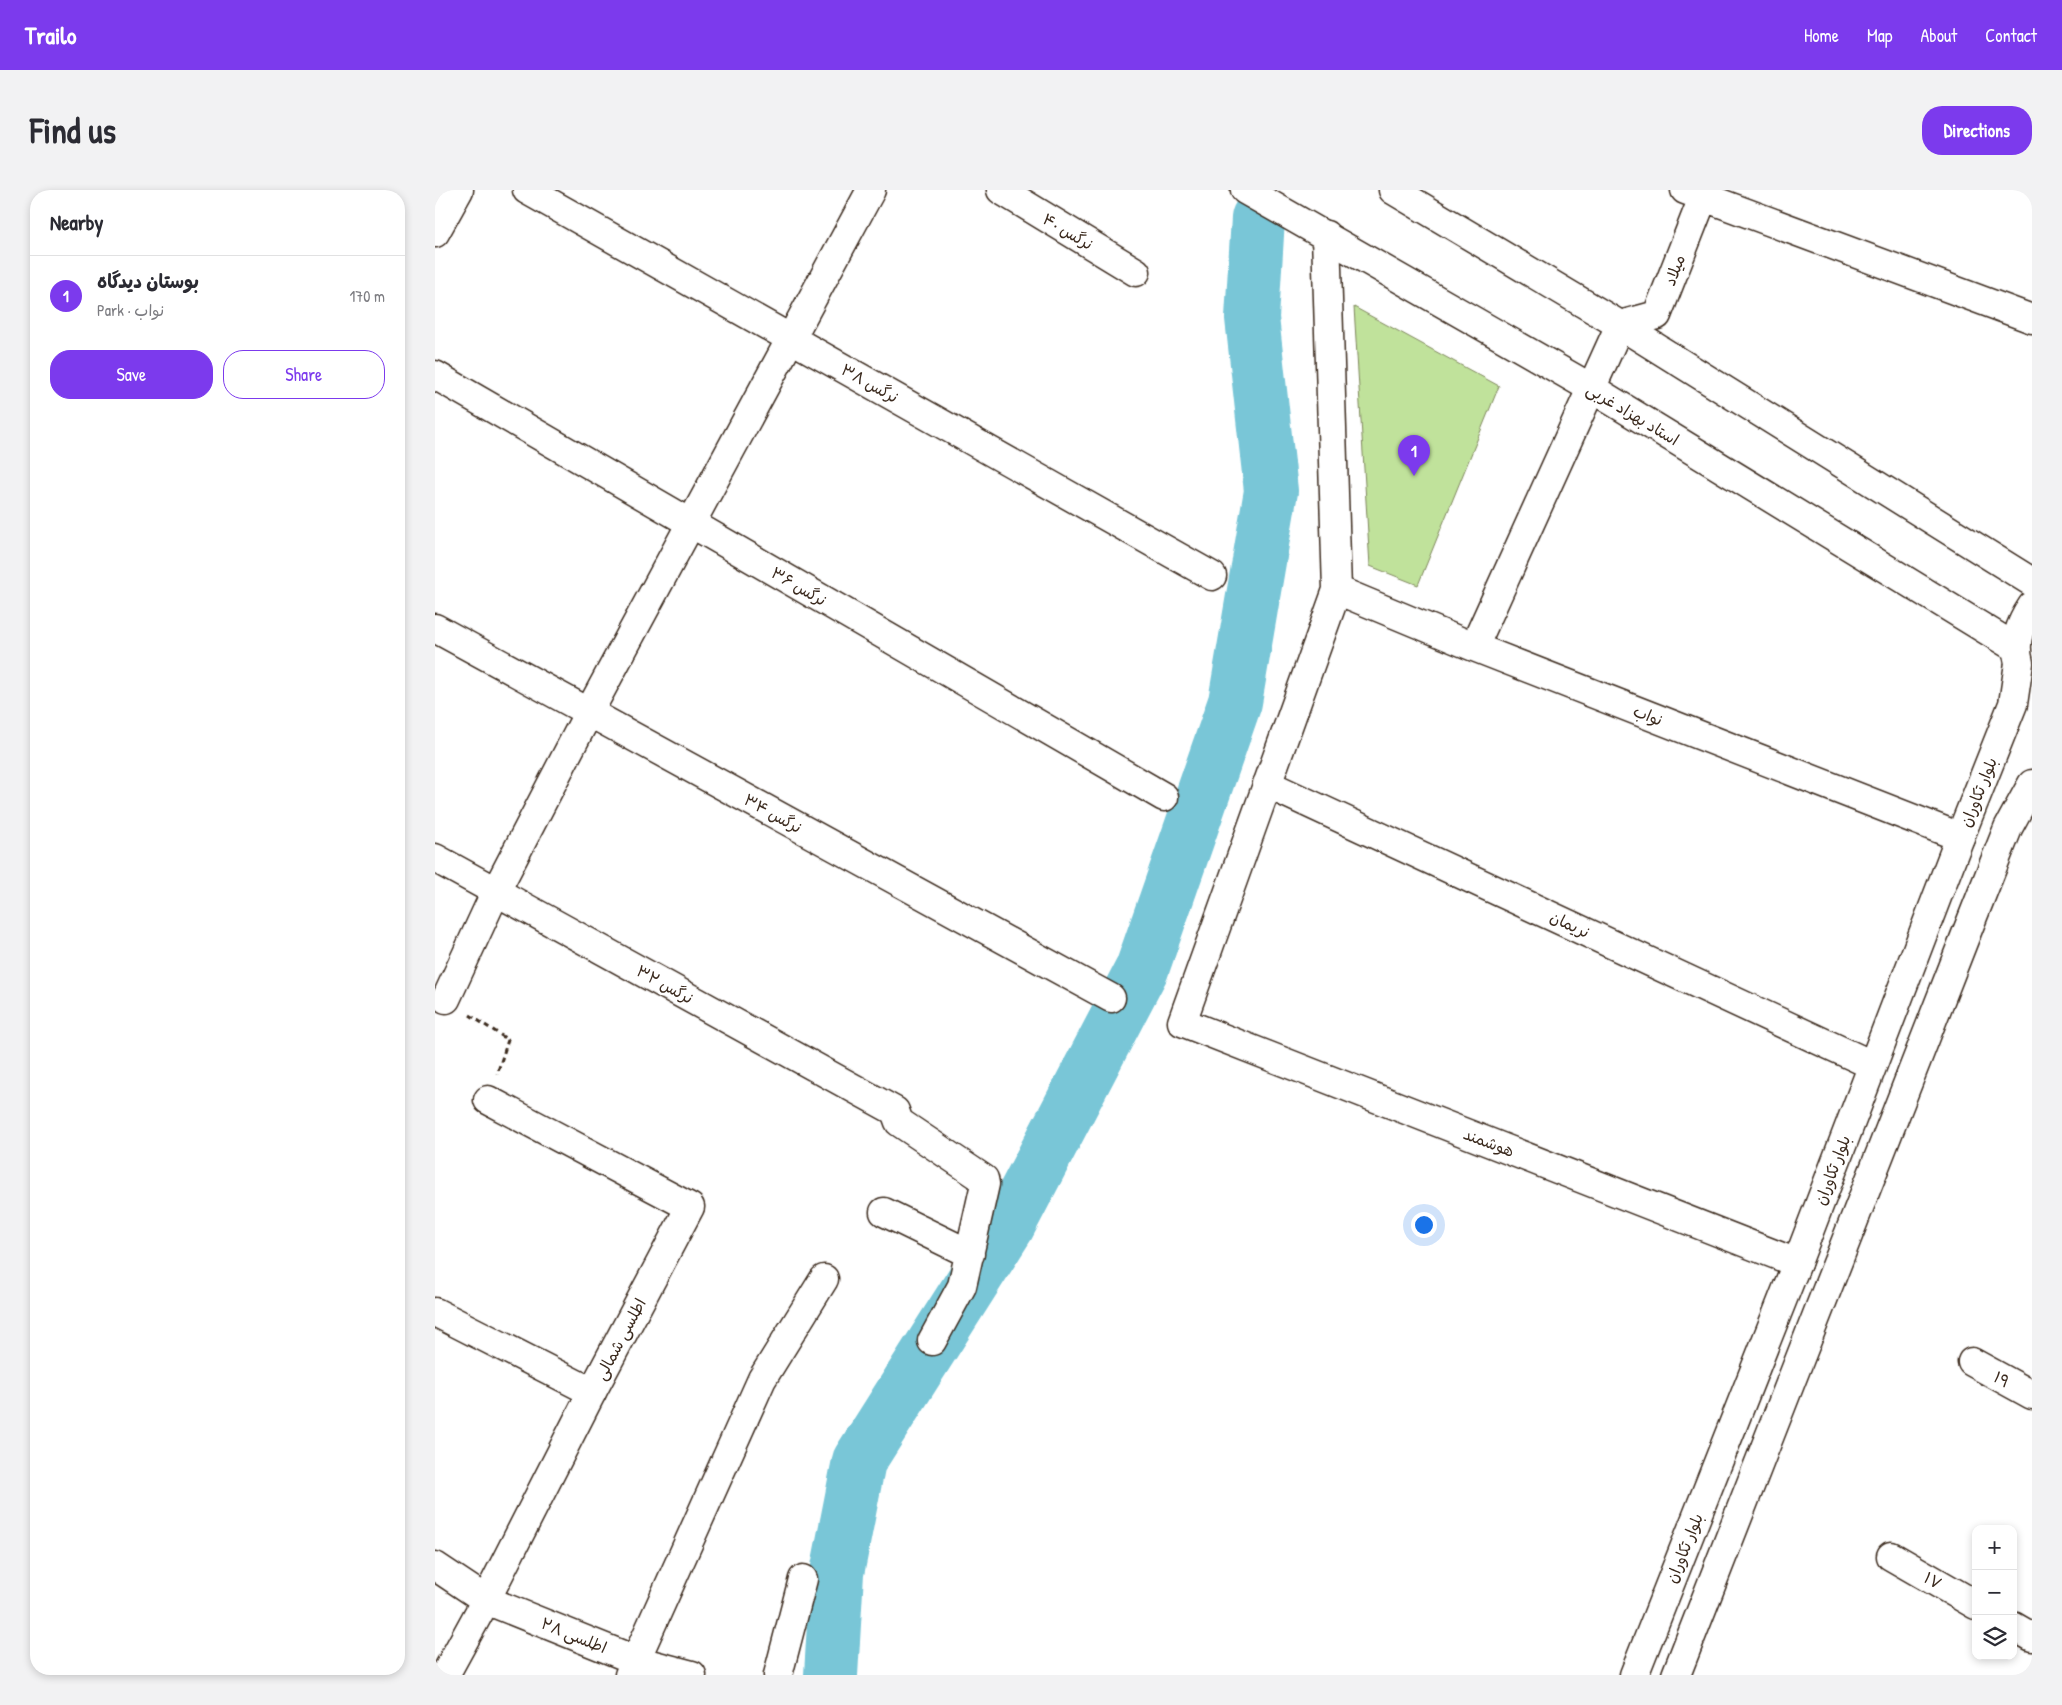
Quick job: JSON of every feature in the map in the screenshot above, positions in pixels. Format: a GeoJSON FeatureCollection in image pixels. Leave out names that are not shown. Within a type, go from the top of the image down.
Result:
{"type":"FeatureCollection","features":[{"type":"Feature","properties":{"kind":"street"},"geometry":{"type":"LineString","coordinates":[[435,233],[459,190]]}},
{"type":"Feature","properties":{"kind":"street","name":"نرگس ۳۸"},"geometry":{"type":"LineString","coordinates":[[527,190],[1212,576]]}},
{"type":"Feature","properties":{"kind":"street"},"geometry":{"type":"LineString","coordinates":[[447,999],[496,891],[589,712],[871,190]]}},
{"type":"Feature","properties":{"kind":"street","name":"نرگس ۴۰"},"geometry":{"type":"LineString","coordinates":[[1001,190],[1136,272]]}},
{"type":"Feature","properties":{"kind":"street","name":"استاد بهزاد غربی"},"geometry":{"type":"LineString","coordinates":[[1245,190],[1591,388],[2022,664]]}},
{"type":"Feature","properties":{"kind":"street"},"geometry":{"type":"LineString","coordinates":[[1393,190],[1620,325],[2032,582]]}},
{"type":"Feature","properties":{"kind":"street"},"geometry":{"type":"LineString","coordinates":[[1698,192],[2032,319]]}},
{"type":"Feature","properties":{"kind":"street","name":"میلاد"},"geometry":{"type":"LineString","coordinates":[[1620,325],[1657,315],[1698,192]]}},
{"type":"Feature","properties":{"kind":"street"},"geometry":{"type":"LineString","coordinates":[[1267,784],[1337,590],[1326,235]]}},
{"type":"Feature","properties":{"kind":"street"},"geometry":{"type":"LineString","coordinates":[[1474,647],[1620,325]]}},
{"type":"Feature","properties":{"kind":"street","name":"نرگس ۳۶"},"geometry":{"type":"LineString","coordinates":[[435,375],[1164,797]]}},
{"type":"Feature","properties":{"kind":"street","name":"نواب"},"geometry":{"type":"LineString","coordinates":[[1337,590],[1474,647],[1960,837]]}},
{"type":"Feature","properties":{"kind":"street","name":"بلوار تکاوران"},"geometry":{"type":"LineString","coordinates":[[1634,1675],[1797,1262],[2013,704],[2022,664],[2019,626],[2032,606]]}},
{"type":"Feature","properties":{"kind":"street","name":"نرگس ۳۴"},"geometry":{"type":"LineString","coordinates":[[435,628],[1111,998]]}},
{"type":"Feature","properties":{"kind":"street","name":"هوشمند"},"geometry":{"type":"LineString","coordinates":[[1267,784],[1182,1022],[1797,1262]]}},
{"type":"Feature","properties":{"kind":"street","name":"نریمان"},"geometry":{"type":"LineString","coordinates":[[1267,784],[1872,1065]]}},
{"type":"Feature","properties":{"kind":"street"},"geometry":{"type":"LineString","coordinates":[[1676,1675],[1969,924],[2008,828],[2032,784]]}},
{"type":"Feature","properties":{"kind":"street","name":"نرگس ۳۲"},"geometry":{"type":"LineString","coordinates":[[435,858],[895,1111],[899,1122],[984,1179],[985,1184],[970,1254]]}},
{"type":"Feature","properties":{"kind":"street","name":"اطلسی شمالی"},"geometry":{"type":"LineString","coordinates":[[445,1675],[486,1600],[592,1392],[690,1207],[488,1100]]}},
{"type":"Feature","properties":{"kind":"street"},"geometry":{"type":"LineString","coordinates":[[884,1212],[970,1254],[962,1286],[932,1340]]}},
{"type":"Feature","properties":{"kind":"street"},"geometry":{"type":"LineString","coordinates":[[632,1667],[763,1378],[824,1279]]}},
{"type":"Feature","properties":{"kind":"street"},"geometry":{"type":"LineString","coordinates":[[435,1312],[592,1392]]}},
{"type":"Feature","properties":{"kind":"street","name":"۱۹"},"geometry":{"type":"LineString","coordinates":[[1972,1362],[2032,1395]]}},
{"type":"Feature","properties":{"kind":"street","name":"۱۷"},"geometry":{"type":"LineString","coordinates":[[1891,1556],[1972,1603]]}},
{"type":"Feature","properties":{"kind":"street","name":"اطلسی ۲۸"},"geometry":{"type":"LineString","coordinates":[[435,1566],[486,1600],[632,1667],[692,1675]]}},
{"type":"Feature","properties":{"kind":"street"},"geometry":{"type":"LineString","coordinates":[[778,1675],[803,1580]]}},
{"type":"Feature","properties":{"kind":"street"},"geometry":{"type":"LineString","coordinates":[[2017,1628],[2032,1637]]}},
{"type":"Feature","properties":{"kind":"path"},"geometry":{"type":"LineString","coordinates":[[447,999],[508,1040],[488,1100]]}},
{"type":"Feature","properties":{"kind":"green space"},"geometry":{"type":"Polygon","coordinates":[[[1354,307],[1499,386],[1418,585],[1370,566],[1354,307]]]}},
{"type":"Feature","properties":{"kind":"waterway"},"geometry":{"type":"LineString","coordinates":[[831,1675],[837,1573],[859,1461],[1008,1226],[1142,969],[1235,702],[1271,491],[1252,318],[1258,218]]}},
{"type":"Feature","properties":{"kind":"place","name":"بوستان دیدگاه"},"geometry":{"type":"Point","coordinates":[1414,476]}}]}
